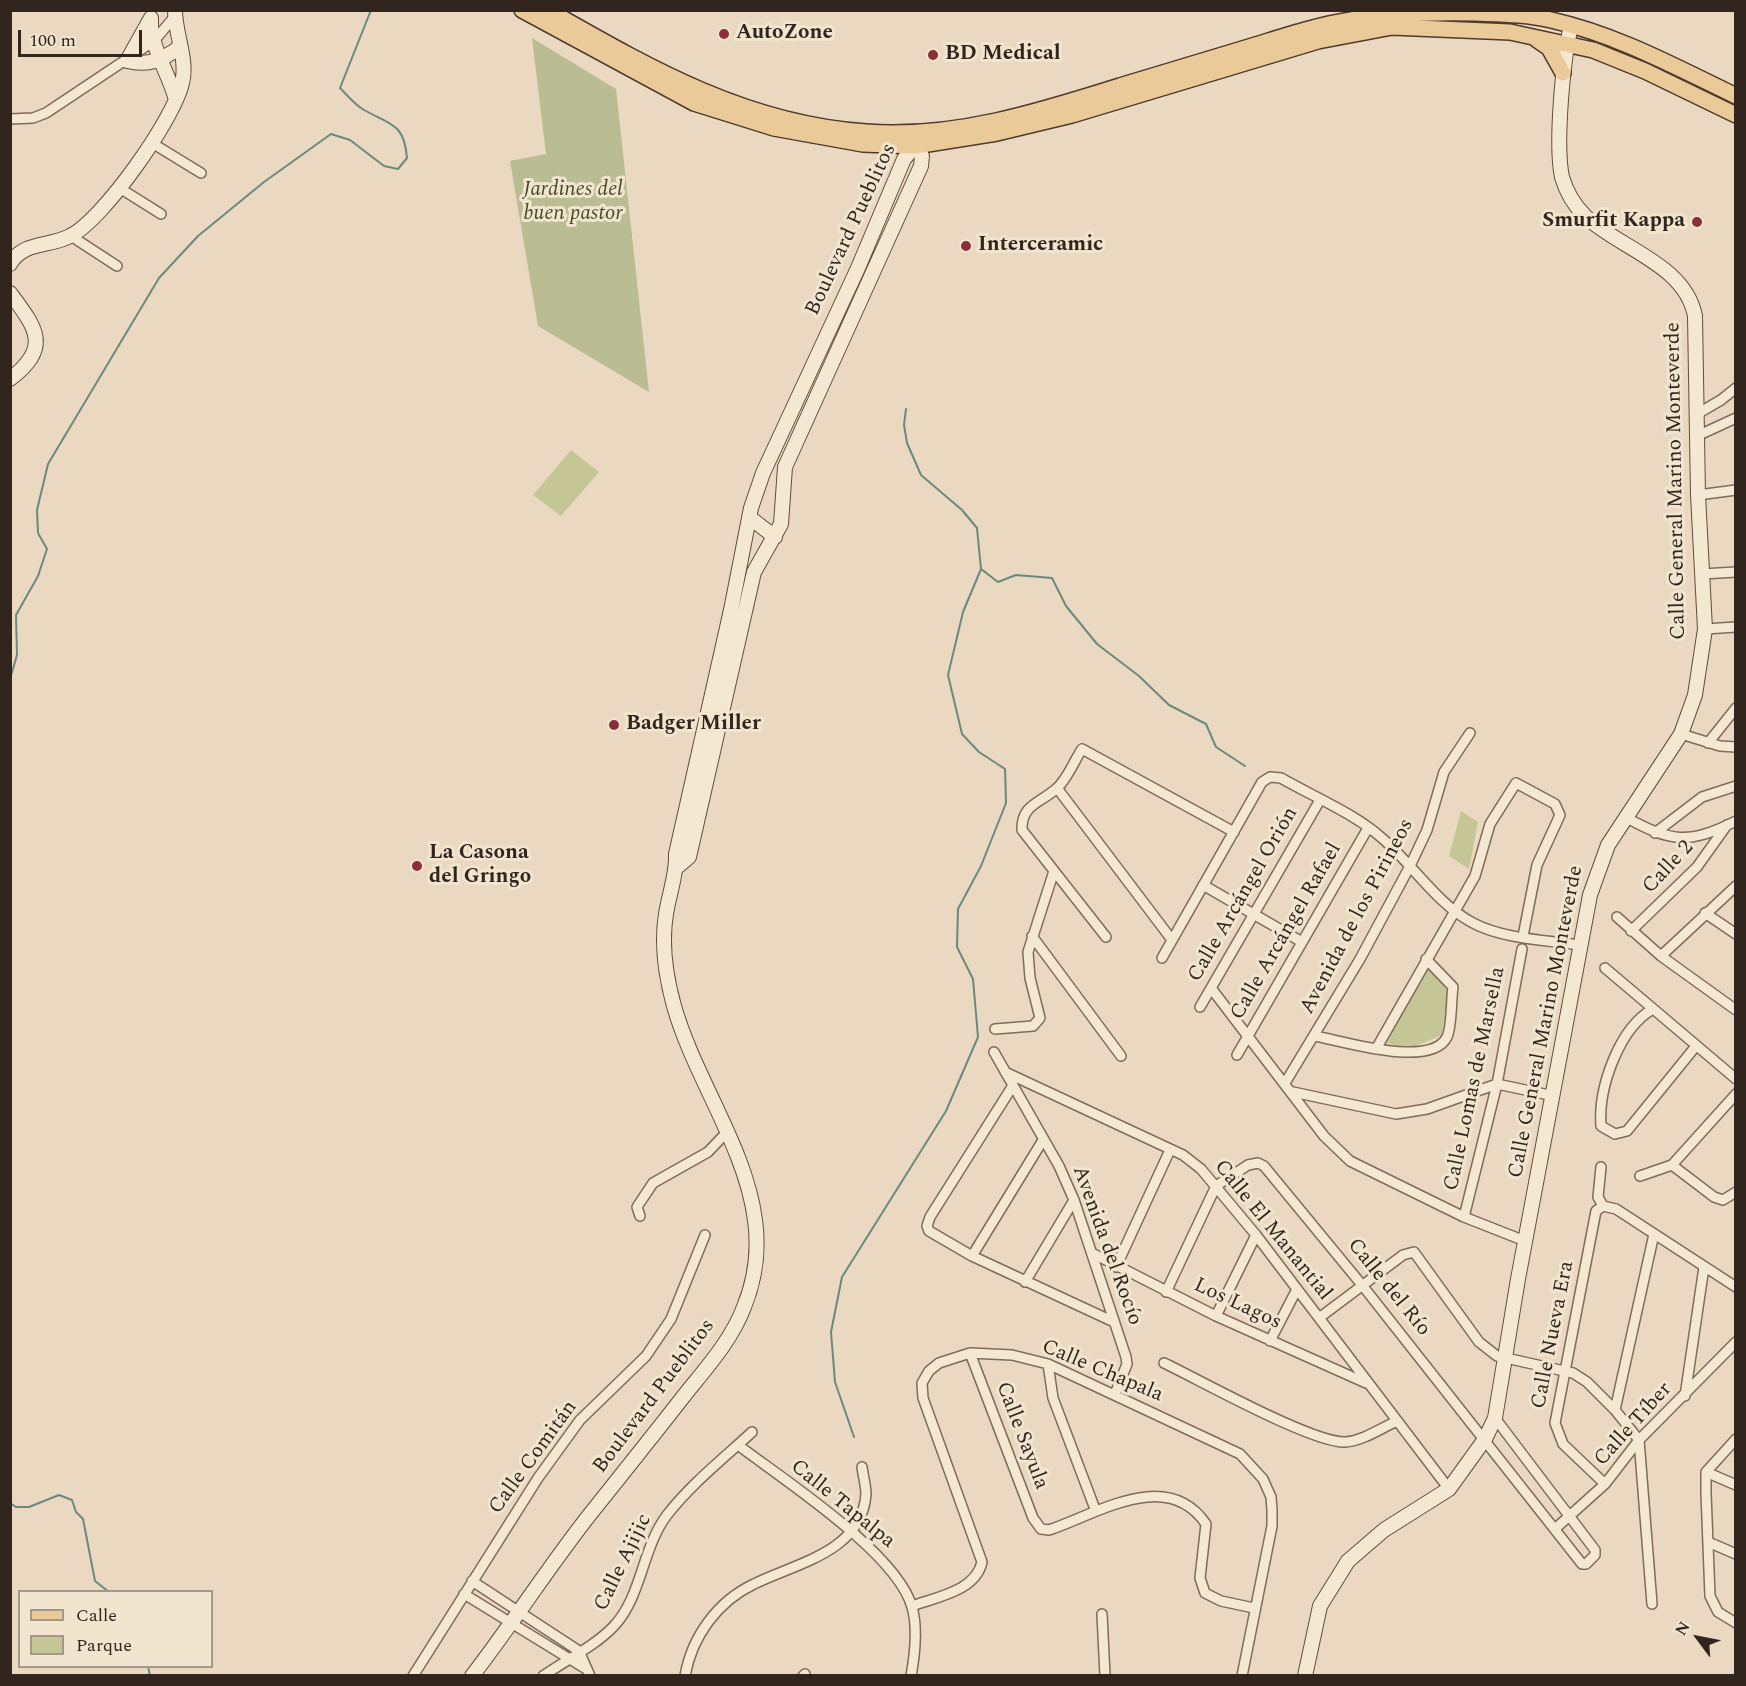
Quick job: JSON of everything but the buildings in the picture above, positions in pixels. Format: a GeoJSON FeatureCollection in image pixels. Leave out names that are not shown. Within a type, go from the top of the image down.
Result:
{"type":"FeatureCollection","features":[{"type":"Feature","properties":{"kind":"main road"},"geometry":{"type":"LineString","coordinates":[[522,10],[676,94],[713,111],[810,135],[863,144],[915,146],[996,133],[1072,115],[1351,33],[1392,27],[1490,30],[1532,36],[1593,50],[1645,71],[1736,115]]}},
{"type":"Feature","properties":{"kind":"main road"},"geometry":{"type":"LineString","coordinates":[[550,11],[683,84],[724,102],[813,124],[865,132],[938,131],[995,121],[1075,101],[1278,38],[1350,20],[1447,12],[1515,14],[1571,26],[1652,56],[1736,96]]}},
{"type":"Feature","properties":{"kind":"main road"},"geometry":{"type":"LineString","coordinates":[[1532,36],[1550,48],[1563,73]]}},
{"type":"Feature","properties":{"kind":"main road"},"geometry":{"type":"LineString","coordinates":[[1563,73],[1572,58],[1593,50]]}},
{"type":"Feature","properties":{"kind":"main road"},"geometry":{"type":"LineString","coordinates":[[915,146],[938,131]]}},
{"type":"Feature","properties":{"kind":"main road"},"geometry":{"type":"LineString","coordinates":[[897,133],[915,146]]}},
{"type":"Feature","properties":{"kind":"street"},"geometry":{"type":"LineString","coordinates":[[1486,12],[1490,30]]}},
{"type":"Feature","properties":{"kind":"street"},"geometry":{"type":"LineString","coordinates":[[10,119],[33,118],[46,113],[154,41],[175,13]]}},
{"type":"Feature","properties":{"kind":"street"},"geometry":{"type":"LineString","coordinates":[[10,264],[20,252],[71,236],[94,218],[152,143],[176,100],[183,76],[175,13]]}},
{"type":"Feature","properties":{"kind":"street"},"geometry":{"type":"LineString","coordinates":[[152,14],[154,41],[176,100]]}},
{"type":"Feature","properties":{"kind":"street"},"geometry":{"type":"LineString","coordinates":[[122,63],[152,14]]}},
{"type":"Feature","properties":{"kind":"street","name":"Calle General Marino Monteverde"},"geometry":{"type":"LineString","coordinates":[[1305,1676],[1320,1606],[1348,1561],[1384,1530],[1449,1489],[1485,1439],[1495,1418],[1580,945],[1598,867],[1625,817],[1681,734],[1695,695],[1705,629],[1698,495],[1697,329],[1693,304],[1688,294],[1660,267],[1584,215],[1564,183],[1561,160],[1563,73],[1571,26]]}},
{"type":"Feature","properties":{"kind":"street"},"geometry":{"type":"LineString","coordinates":[[122,63],[162,60],[180,47]]}},
{"type":"Feature","properties":{"kind":"street"},"geometry":{"type":"LineString","coordinates":[[152,143],[201,173]]}},
{"type":"Feature","properties":{"kind":"street","name":"Boulevard Pueblitos"},"geometry":{"type":"LineString","coordinates":[[472,1676],[518,1611],[718,1353],[744,1308],[756,1255],[755,1220],[751,1199],[726,1133],[686,1042],[666,968],[665,918],[676,868],[676,854],[711,702],[749,517],[772,450],[858,268],[904,159],[915,146],[922,156],[921,166],[785,467],[783,514],[775,537],[754,572],[726,705],[689,857],[676,868]]}},
{"type":"Feature","properties":{"kind":"street"},"geometry":{"type":"LineString","coordinates":[[118,187],[161,214]]}},
{"type":"Feature","properties":{"kind":"street"},"geometry":{"type":"LineString","coordinates":[[71,236],[117,266]]}},
{"type":"Feature","properties":{"kind":"street"},"geometry":{"type":"LineString","coordinates":[[858,268],[862,278],[871,275]]}},
{"type":"Feature","properties":{"kind":"street"},"geometry":{"type":"LineString","coordinates":[[10,293],[32,323],[37,334],[37,347],[24,368],[10,379]]}},
{"type":"Feature","properties":{"kind":"street"},"geometry":{"type":"LineString","coordinates":[[839,307],[849,306],[854,313]]}},
{"type":"Feature","properties":{"kind":"street"},"geometry":{"type":"LineString","coordinates":[[1697,414],[1736,388]]}},
{"type":"Feature","properties":{"kind":"street"},"geometry":{"type":"LineString","coordinates":[[1697,436],[1736,418]]}},
{"type":"Feature","properties":{"kind":"street"},"geometry":{"type":"LineString","coordinates":[[1698,495],[1736,490]]}},
{"type":"Feature","properties":{"kind":"street"},"geometry":{"type":"LineString","coordinates":[[749,517],[775,537]]}},
{"type":"Feature","properties":{"kind":"street"},"geometry":{"type":"LineString","coordinates":[[1702,574],[1736,572]]}},
{"type":"Feature","properties":{"kind":"street"},"geometry":{"type":"LineString","coordinates":[[1705,629],[1736,627]]}},
{"type":"Feature","properties":{"kind":"street"},"geometry":{"type":"LineString","coordinates":[[711,702],[726,705]]}},
{"type":"Feature","properties":{"kind":"street"},"geometry":{"type":"LineString","coordinates":[[1708,743],[1736,708]]}},
{"type":"Feature","properties":{"kind":"street","name":"Avenida de los Pirineos"},"geometry":{"type":"LineString","coordinates":[[1285,1083],[1315,1036],[1410,866],[1426,830],[1444,772],[1470,732]]}},
{"type":"Feature","properties":{"kind":"street"},"geometry":{"type":"LineString","coordinates":[[1681,734],[1708,743],[1736,747]]}},
{"type":"Feature","properties":{"kind":"street"},"geometry":{"type":"LineString","coordinates":[[1106,938],[1022,830],[1022,822],[1029,807],[1057,788],[1082,749],[1233,832]]}},
{"type":"Feature","properties":{"kind":"street"},"geometry":{"type":"LineString","coordinates":[[1162,958],[1262,782],[1270,777],[1281,778],[1368,828],[1474,924],[1523,936],[1580,945]]}},
{"type":"Feature","properties":{"kind":"street"},"geometry":{"type":"LineString","coordinates":[[1376,1049],[1475,876],[1490,824],[1516,783],[1555,804],[1560,815],[1537,865],[1523,936]]}},
{"type":"Feature","properties":{"kind":"street"},"geometry":{"type":"LineString","coordinates":[[1655,833],[1702,797],[1736,786]]}},
{"type":"Feature","properties":{"kind":"street"},"geometry":{"type":"LineString","coordinates":[[1057,788],[1172,940]]}},
{"type":"Feature","properties":{"kind":"street","name":"Calle Arcángel Orión"},"geometry":{"type":"LineString","coordinates":[[1200,1007],[1320,800]]}},
{"type":"Feature","properties":{"kind":"street"},"geometry":{"type":"LineString","coordinates":[[1625,817],[1655,833],[1678,839],[1696,837],[1731,823]]}},
{"type":"Feature","properties":{"kind":"street","name":"Calle 2"},"geometry":{"type":"LineString","coordinates":[[1631,931],[1697,867],[1731,823]]}},
{"type":"Feature","properties":{"kind":"street","name":"Calle Arcángel Rafael"},"geometry":{"type":"LineString","coordinates":[[1237,1055],[1368,828]]}},
{"type":"Feature","properties":{"kind":"street"},"geometry":{"type":"LineString","coordinates":[[995,1029],[1033,1026],[1040,1018],[1030,978],[1028,952],[1054,871]]}},
{"type":"Feature","properties":{"kind":"street"},"geometry":{"type":"LineString","coordinates":[[1203,885],[1302,942]]}},
{"type":"Feature","properties":{"kind":"street"},"geometry":{"type":"LineString","coordinates":[[1661,956],[1736,886]]}},
{"type":"Feature","properties":{"kind":"street"},"geometry":{"type":"LineString","coordinates":[[1706,913],[1736,934]]}},
{"type":"Feature","properties":{"kind":"street"},"geometry":{"type":"LineString","coordinates":[[1617,917],[1661,956],[1736,1010]]}},
{"type":"Feature","properties":{"kind":"street"},"geometry":{"type":"LineString","coordinates":[[1032,936],[1121,1056]]}},
{"type":"Feature","properties":{"kind":"street","name":"Calle Lomas de Marsella"},"geometry":{"type":"LineString","coordinates":[[1464,1217],[1497,1084],[1522,949]]}},
{"type":"Feature","properties":{"kind":"street"},"geometry":{"type":"LineString","coordinates":[[1315,1036],[1408,1054],[1440,1044],[1447,1037],[1453,987],[1426,959]]}},
{"type":"Feature","properties":{"kind":"street"},"geometry":{"type":"LineString","coordinates":[[1605,968],[1736,1079]]}},
{"type":"Feature","properties":{"kind":"street"},"geometry":{"type":"LineString","coordinates":[[1211,988],[1293,1092],[1324,1136],[1350,1161],[1464,1217],[1525,1241]]}},
{"type":"Feature","properties":{"kind":"street"},"geometry":{"type":"LineString","coordinates":[[1653,1009],[1631,1026],[1618,1049],[1604,1098],[1601,1126],[1615,1134],[1627,1131],[1696,1046]]}},
{"type":"Feature","properties":{"kind":"street","name":"Avenida del Rocío"},"geometry":{"type":"LineString","coordinates":[[994,1052],[1042,1140],[1059,1166],[1074,1200],[1127,1364],[1115,1394]]}},
{"type":"Feature","properties":{"kind":"street","name":"Calle El Manantial"},"geometry":{"type":"LineString","coordinates":[[1005,1072],[1192,1161],[1256,1235],[1395,1422],[1449,1489]]}},
{"type":"Feature","properties":{"kind":"street"},"geometry":{"type":"LineString","coordinates":[[1293,1092],[1384,1112],[1408,1113],[1497,1084],[1554,1096]]}},
{"type":"Feature","properties":{"kind":"street"},"geometry":{"type":"LineString","coordinates":[[1012,1087],[930,1217],[927,1226],[935,1236],[972,1256],[1114,1322]]}},
{"type":"Feature","properties":{"kind":"street"},"geometry":{"type":"LineString","coordinates":[[1640,1176],[1672,1165],[1736,1094]]}},
{"type":"Feature","properties":{"kind":"street"},"geometry":{"type":"LineString","coordinates":[[640,1216],[637,1207],[653,1183],[708,1152],[726,1133]]}},
{"type":"Feature","properties":{"kind":"street"},"geometry":{"type":"LineString","coordinates":[[972,1256],[1042,1140]]}},
{"type":"Feature","properties":{"kind":"street"},"geometry":{"type":"LineString","coordinates":[[1116,1267],[1170,1150]]}},
{"type":"Feature","properties":{"kind":"street","name":"Calle del Río"},"geometry":{"type":"LineString","coordinates":[[1216,1186],[1248,1165],[1258,1163],[1271,1172],[1556,1528],[1582,1564],[1586,1564],[1595,1555],[1595,1550],[1572,1516]]}},
{"type":"Feature","properties":{"kind":"street"},"geometry":{"type":"LineString","coordinates":[[1672,1165],[1714,1197],[1723,1200],[1736,1191]]}},
{"type":"Feature","properties":{"kind":"street","name":"Calle Nueva Era"},"geometry":{"type":"LineString","coordinates":[[1602,1167],[1598,1197],[1600,1208],[1556,1414],[1557,1433],[1563,1444],[1605,1484]]}},
{"type":"Feature","properties":{"kind":"street"},"geometry":{"type":"LineString","coordinates":[[1166,1292],[1216,1186]]}},
{"type":"Feature","properties":{"kind":"street"},"geometry":{"type":"LineString","coordinates":[[1024,1282],[1074,1200]]}},
{"type":"Feature","properties":{"kind":"street"},"geometry":{"type":"LineString","coordinates":[[1600,1208],[1616,1209],[1736,1287]]}},
{"type":"Feature","properties":{"kind":"street"},"geometry":{"type":"LineString","coordinates":[[1615,1410],[1654,1233]]}},
{"type":"Feature","properties":{"kind":"street","name":"Calle Comitán"},"geometry":{"type":"LineString","coordinates":[[412,1676],[538,1478],[580,1420],[646,1356],[671,1319],[705,1235]]}},
{"type":"Feature","properties":{"kind":"street"},"geometry":{"type":"LineString","coordinates":[[1216,1316],[1256,1235]]}},
{"type":"Feature","properties":{"kind":"street"},"geometry":{"type":"LineString","coordinates":[[1319,1318],[1403,1255],[1414,1252],[1479,1342],[1488,1351],[1504,1358],[1564,1369],[1587,1382],[1640,1440],[1652,1604]]}},
{"type":"Feature","properties":{"kind":"street","name":"Los Lagos"},"geometry":{"type":"LineString","coordinates":[[1092,1253],[1216,1316],[1369,1385]]}},
{"type":"Feature","properties":{"kind":"street"},"geometry":{"type":"LineString","coordinates":[[1685,1396],[1704,1267]]}},
{"type":"Feature","properties":{"kind":"street"},"geometry":{"type":"LineString","coordinates":[[1270,1341],[1297,1289]]}},
{"type":"Feature","properties":{"kind":"street","name":"Calle Tíber"},"geometry":{"type":"LineString","coordinates":[[1556,1528],[1605,1484],[1640,1440],[1736,1342]]}},
{"type":"Feature","properties":{"kind":"street","name":"Calle Chapala"},"geometry":{"type":"LineString","coordinates":[[912,1606],[966,1585],[974,1579],[982,1562],[923,1398],[922,1383],[929,1371],[939,1363],[970,1353],[1012,1355],[1048,1364],[1240,1454],[1263,1479],[1271,1497],[1272,1526],[1242,1676]]}},
{"type":"Feature","properties":{"kind":"street","name":"Calle Sayula"},"geometry":{"type":"LineString","coordinates":[[970,1353],[1033,1518],[1041,1529],[1049,1530],[1061,1526],[1095,1509]]}},
{"type":"Feature","properties":{"kind":"street"},"geometry":{"type":"LineString","coordinates":[[1164,1363],[1299,1428],[1335,1442],[1358,1440],[1395,1422]]}},
{"type":"Feature","properties":{"kind":"street"},"geometry":{"type":"LineString","coordinates":[[1048,1364],[1053,1398],[1095,1509],[1144,1496],[1157,1496],[1191,1509],[1206,1524],[1200,1578],[1205,1593],[1221,1601],[1254,1608]]}},
{"type":"Feature","properties":{"kind":"street"},"geometry":{"type":"LineString","coordinates":[[1495,1418],[1572,1516]]}},
{"type":"Feature","properties":{"kind":"street","name":"Calle Ajijic"},"geometry":{"type":"LineString","coordinates":[[543,1676],[615,1625],[629,1604],[652,1537],[668,1514],[752,1432]]}},
{"type":"Feature","properties":{"kind":"street"},"geometry":{"type":"LineString","coordinates":[[1736,1439],[1706,1472],[1709,1585],[1713,1606],[1736,1623]]}},
{"type":"Feature","properties":{"kind":"street","name":"Calle Tapalpa"},"geometry":{"type":"LineString","coordinates":[[738,1445],[851,1532],[883,1559],[901,1582],[912,1606],[915,1629],[911,1676]]}},
{"type":"Feature","properties":{"kind":"street"},"geometry":{"type":"LineString","coordinates":[[685,1676],[708,1619],[728,1600],[753,1584],[838,1546],[851,1532],[866,1495],[862,1467]]}},
{"type":"Feature","properties":{"kind":"street"},"geometry":{"type":"LineString","coordinates":[[1706,1472],[1736,1485]]}},
{"type":"Feature","properties":{"kind":"street"},"geometry":{"type":"LineString","coordinates":[[1708,1542],[1736,1554]]}},
{"type":"Feature","properties":{"kind":"street"},"geometry":{"type":"LineString","coordinates":[[472,1581],[518,1611],[573,1655],[588,1672]]}},
{"type":"Feature","properties":{"kind":"street"},"geometry":{"type":"LineString","coordinates":[[464,1594],[509,1623],[573,1655],[588,1672]]}},
{"type":"Feature","properties":{"kind":"street"},"geometry":{"type":"LineString","coordinates":[[1102,1614],[1105,1676]]}},
{"type":"Feature","properties":{"kind":"green space","name":"Jardines del buen pastor"},"geometry":{"type":"Polygon","coordinates":[[[532,38],[616,89],[649,392],[538,326],[510,161],[546,154],[532,38]]]}},
{"type":"Feature","properties":{"kind":"green space"},"geometry":{"type":"Polygon","coordinates":[[[571,450],[599,472],[561,516],[533,495],[571,450]]]}},
{"type":"Feature","properties":{"kind":"green space"},"geometry":{"type":"Polygon","coordinates":[[[1461,811],[1478,822],[1469,869],[1449,856],[1461,811]]]}},
{"type":"Feature","properties":{"kind":"green space"},"geometry":{"type":"Polygon","coordinates":[[[1425,964],[1450,986],[1442,1035],[1406,1050],[1383,1041],[1425,964]]]}},
{"type":"Feature","properties":{"kind":"waterway"},"geometry":{"type":"LineString","coordinates":[[10,679],[17,655],[16,615],[38,576],[47,549],[38,533],[37,510],[48,464],[159,278],[198,236],[264,182],[331,134],[350,140],[384,166],[398,169],[407,158],[403,138],[399,131],[354,103],[340,88],[371,10]]}},
{"type":"Feature","properties":{"kind":"waterway"},"geometry":{"type":"LineString","coordinates":[[854,1437],[835,1382],[831,1332],[842,1277],[946,1111],[978,1037],[973,979],[957,947],[958,909],[981,866],[1006,803],[1005,769],[979,752],[962,734],[948,675],[963,612],[981,569],[977,528],[962,510],[921,475],[907,443],[904,425],[906,409]]}},
{"type":"Feature","properties":{"kind":"waterway"},"geometry":{"type":"LineString","coordinates":[[981,569],[998,582],[1016,575],[1052,578],[1066,606],[1097,644],[1139,676],[1169,705],[1206,724],[1216,747],[1245,766]]}},
{"type":"Feature","properties":{"kind":"waterway"},"geometry":{"type":"LineString","coordinates":[[10,1503],[16,1507],[29,1507],[59,1495],[72,1500],[76,1512],[83,1519],[95,1581],[106,1590]]}},
{"type":"Feature","properties":{"kind":"waterway"},"geometry":{"type":"LineString","coordinates":[[148,1668],[150,1676]]}},
{"type":"Feature","properties":{"kind":"place","name":"AutoZone"},"geometry":{"type":"Point","coordinates":[724,34]}},
{"type":"Feature","properties":{"kind":"place","name":"BD Medical"},"geometry":{"type":"Point","coordinates":[933,55]}},
{"type":"Feature","properties":{"kind":"place","name":"Smurfit Kappa"},"geometry":{"type":"Point","coordinates":[1697,222]}},
{"type":"Feature","properties":{"kind":"place","name":"Interceramic"},"geometry":{"type":"Point","coordinates":[966,246]}},
{"type":"Feature","properties":{"kind":"place","name":"Badger Miller"},"geometry":{"type":"Point","coordinates":[614,725]}},
{"type":"Feature","properties":{"kind":"place","name":"La Casona del Gringo"},"geometry":{"type":"Point","coordinates":[417,866]}}]}
